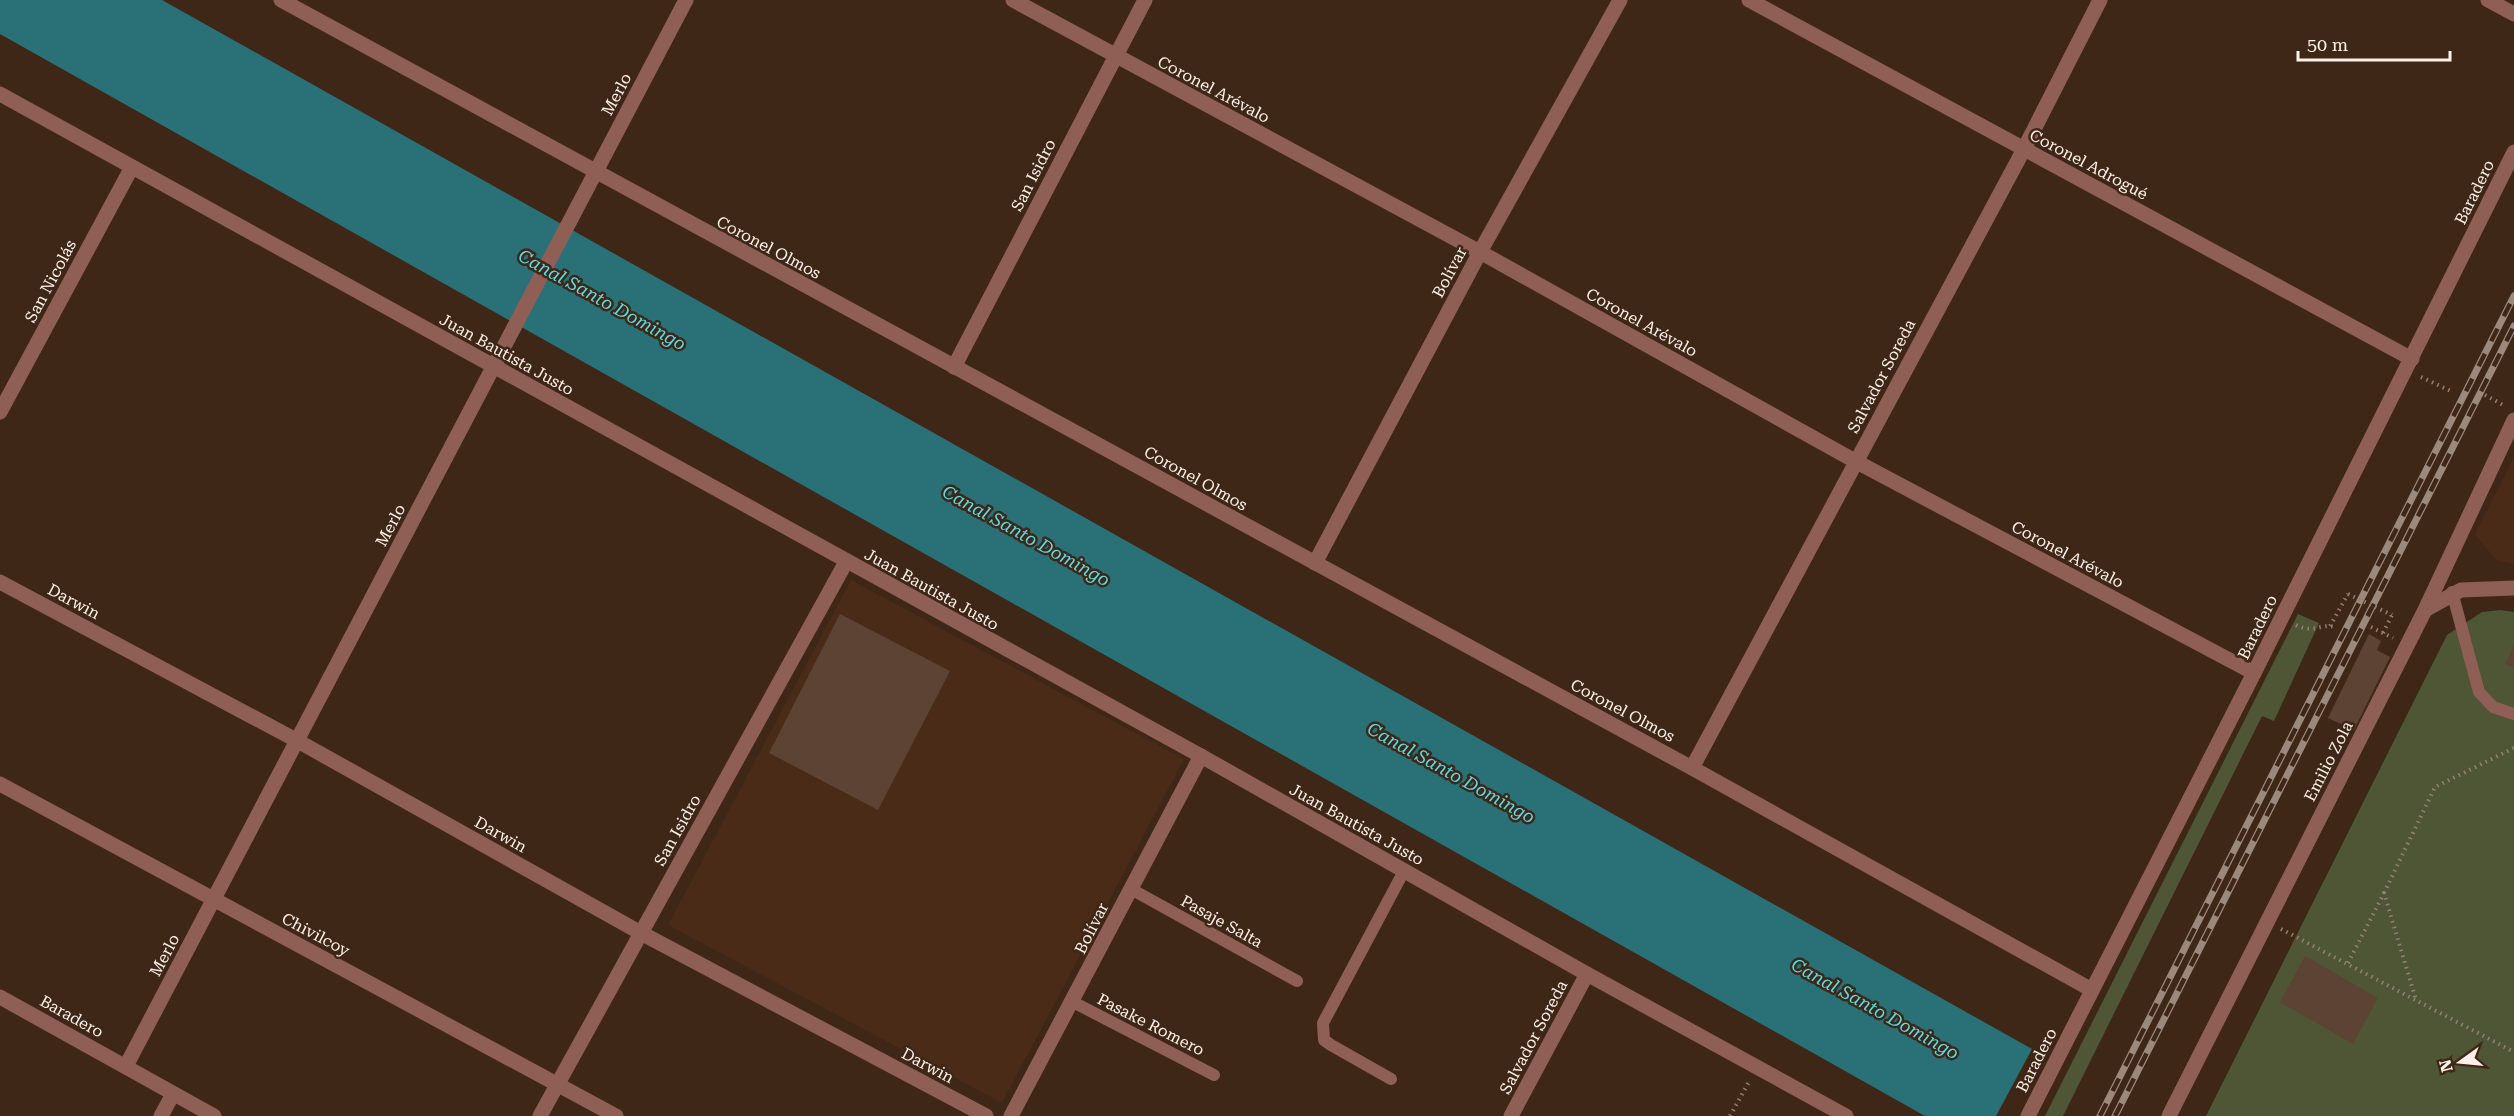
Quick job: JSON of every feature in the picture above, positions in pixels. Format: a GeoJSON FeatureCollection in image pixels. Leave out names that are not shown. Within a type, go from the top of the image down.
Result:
{"type":"FeatureCollection","features":[{"type":"Feature","properties":{"kind":"street","name":"Coronel Olmos"},"geometry":{"type":"LineString","coordinates":[[281,0],[595,173],[1692,768],[2092,990]]}},
{"type":"Feature","properties":{"kind":"street","name":"Merlo"},"geometry":{"type":"LineString","coordinates":[[126,1066],[686,0]]}},
{"type":"Feature","properties":{"kind":"street","name":"Coronel Arévalo"},"geometry":{"type":"LineString","coordinates":[[1013,0],[1480,252],[1855,461],[2254,673]]}},
{"type":"Feature","properties":{"kind":"street","name":"San Isidro"},"geometry":{"type":"LineString","coordinates":[[954,367],[1145,0]]}},
{"type":"Feature","properties":{"kind":"street","name":"Bolívar"},"geometry":{"type":"LineString","coordinates":[[1315,563],[1480,252],[1620,0]]}},
{"type":"Feature","properties":{"kind":"street","name":"Coronel Adrogué"},"geometry":{"type":"LineString","coordinates":[[1749,0],[2024,149],[2409,364]]}},
{"type":"Feature","properties":{"kind":"street","name":"Salvador Soreda"},"geometry":{"type":"LineString","coordinates":[[1692,768],[2024,149],[2100,0]]}},
{"type":"Feature","properties":{"kind":"street"},"geometry":{"type":"LineString","coordinates":[[2487,0],[2514,14]]}},
{"type":"Feature","properties":{"kind":"street","name":"Juan Bautista Justo"},"geometry":{"type":"LineString","coordinates":[[0,94],[1201,756],[1587,974],[1846,1116]]}},
{"type":"Feature","properties":{"kind":"street","name":"Baradero"},"geometry":{"type":"LineString","coordinates":[[2028,1116],[2254,673],[2514,152]]}},
{"type":"Feature","properties":{"kind":"street","name":"San Nicolás"},"geometry":{"type":"LineString","coordinates":[[0,412],[132,167]]}},
{"type":"Feature","properties":{"kind":"street","name":"Emilio Zola"},"geometry":{"type":"LineString","coordinates":[[2169,1116],[2425,610],[2514,420]]}},
{"type":"Feature","properties":{"kind":"street","name":"San Isidro"},"geometry":{"type":"LineString","coordinates":[[540,1116],[846,562]]}},
{"type":"Feature","properties":{"kind":"street","name":"Darwin"},"geometry":{"type":"LineString","coordinates":[[0,582],[296,740],[641,933],[986,1116]]}},
{"type":"Feature","properties":{"kind":"street"},"geometry":{"type":"LineString","coordinates":[[2425,610],[2452,592],[2496,586],[2514,588]]}},
{"type":"Feature","properties":{"kind":"street","name":"Bolívar"},"geometry":{"type":"LineString","coordinates":[[1011,1116],[1201,756]]}},
{"type":"Feature","properties":{"kind":"street","name":"Chivilcoy"},"geometry":{"type":"LineString","coordinates":[[0,784],[616,1116]]}},
{"type":"Feature","properties":{"kind":"street","name":"Salvador Soreda"},"geometry":{"type":"LineString","coordinates":[[1511,1116],[1587,974]]}},
{"type":"Feature","properties":{"kind":"street","name":"Baradero"},"geometry":{"type":"LineString","coordinates":[[0,997],[214,1116]]}},
{"type":"Feature","properties":{"kind":"street"},"geometry":{"type":"LineString","coordinates":[[161,1116],[173,1094]]}},
{"type":"Feature","properties":{"kind":"lane"},"geometry":{"type":"LineString","coordinates":[[2452,592],[2479,692],[2493,707],[2514,714]]}},
{"type":"Feature","properties":{"kind":"lane"},"geometry":{"type":"LineString","coordinates":[[1391,1078],[1331,1045],[1324,1040],[1321,1032],[1323,1023],[1404,871]]}},
{"type":"Feature","properties":{"kind":"lane","name":"Pasaje Salta"},"geometry":{"type":"LineString","coordinates":[[1131,890],[1297,981]]}},
{"type":"Feature","properties":{"kind":"lane","name":"Pasake Romero"},"geometry":{"type":"LineString","coordinates":[[1073,1002],[1214,1075]]}},
{"type":"Feature","properties":{"kind":"path"},"geometry":{"type":"LineString","coordinates":[[2409,364],[2453,392]]}},
{"type":"Feature","properties":{"kind":"path"},"geometry":{"type":"LineString","coordinates":[[2485,395],[2514,411]]}},
{"type":"Feature","properties":{"kind":"path"},"geometry":{"type":"LineString","coordinates":[[2281,618],[2308,631],[2333,627],[2348,594],[2392,615],[2383,633]]}},
{"type":"Feature","properties":{"kind":"path"},"geometry":{"type":"LineString","coordinates":[[2371,627],[2407,645]]}},
{"type":"Feature","properties":{"kind":"path"},"geometry":{"type":"LineString","coordinates":[[2348,963],[2434,787],[2514,748]]}},
{"type":"Feature","properties":{"kind":"path"},"geometry":{"type":"LineString","coordinates":[[2384,893],[2416,1000]]}},
{"type":"Feature","properties":{"kind":"path"},"geometry":{"type":"LineString","coordinates":[[2267,922],[2514,1052]]}},
{"type":"Feature","properties":{"kind":"path"},"geometry":{"type":"LineString","coordinates":[[1730,1116],[1756,1067]]}},
{"type":"Feature","properties":{"kind":"shaded area"},"geometry":{"type":"Polygon","coordinates":[[[2514,457],[2514,564],[2496,560],[2475,534],[2514,457]]]}},
{"type":"Feature","properties":{"kind":"shaded area"},"geometry":{"type":"Polygon","coordinates":[[[851,580],[1184,759],[1002,1103],[668,925],[851,580]]]}},
{"type":"Feature","properties":{"kind":"green space"},"geometry":{"type":"Polygon","coordinates":[[[2500,610],[2514,612],[2514,1116],[2206,1116],[2447,635],[2482,612],[2500,610]]]}},
{"type":"Feature","properties":{"kind":"green space"},"geometry":{"type":"Polygon","coordinates":[[[2298,614],[2319,623],[2274,721],[2262,716],[2063,1116],[2045,1116],[2298,614]]]}},
{"type":"Feature","properties":{"kind":"water","name":"Canal Santo Domingo"},"geometry":{"type":"Polygon","coordinates":[[[0,0],[162,0],[2032,1049],[1996,1116],[1925,1116],[0,34],[0,0]]]}},
{"type":"Feature","properties":{"kind":"building"},"geometry":{"type":"Polygon","coordinates":[[[840,614],[950,671],[878,810],[769,753],[840,614]]]}},
{"type":"Feature","properties":{"kind":"building"},"geometry":{"type":"Polygon","coordinates":[[[2369,634],[2381,641],[2377,650],[2390,657],[2354,730],[2328,718],[2369,634]]]}},
{"type":"Feature","properties":{"kind":"building"},"geometry":{"type":"Polygon","coordinates":[[[2514,646],[2514,668],[2505,664],[2514,646]]]}},
{"type":"Feature","properties":{"kind":"building"},"geometry":{"type":"Polygon","coordinates":[[[2305,956],[2378,998],[2353,1044],[2280,1002],[2305,956]]]}},
{"type":"Feature","properties":{"kind":"railway"},"geometry":{"type":"LineString","coordinates":[[2100,1116],[2514,296]]}},
{"type":"Feature","properties":{"kind":"railway"},"geometry":{"type":"LineString","coordinates":[[2115,1116],[2514,326]]}}]}
